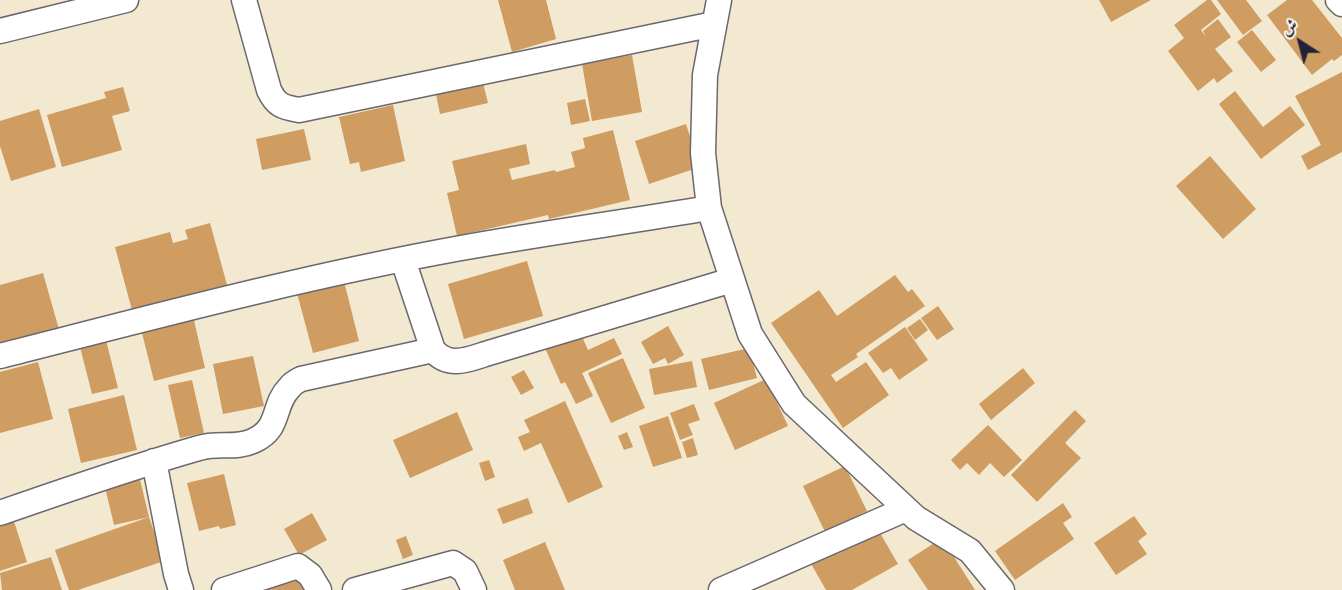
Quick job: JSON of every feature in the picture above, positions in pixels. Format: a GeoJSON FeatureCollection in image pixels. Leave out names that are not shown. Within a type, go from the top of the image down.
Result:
{"type":"FeatureCollection","features":[{"type":"Feature","properties":{"kind":"street"},"geometry":{"type":"LineString","coordinates":[[0,31],[126,0]]}},
{"type":"Feature","properties":{"kind":"street"},"geometry":{"type":"LineString","coordinates":[[244,0],[269,90],[275,102],[284,108],[299,110],[714,24]]}},
{"type":"Feature","properties":{"kind":"street"},"geometry":{"type":"LineString","coordinates":[[719,0],[705,75],[703,153],[709,208],[750,334],[794,404],[916,518],[970,551],[1002,590]]}},
{"type":"Feature","properties":{"kind":"street"},"geometry":{"type":"LineString","coordinates":[[1338,0],[1342,4]]}},
{"type":"Feature","properties":{"kind":"street"},"geometry":{"type":"LineString","coordinates":[[0,356],[268,288],[461,248],[709,208]]}},
{"type":"Feature","properties":{"kind":"street"},"geometry":{"type":"LineString","coordinates":[[403,260],[433,351],[441,359],[452,362],[732,280]]}},
{"type":"Feature","properties":{"kind":"street"},"geometry":{"type":"LineString","coordinates":[[0,513],[154,461],[209,445],[240,446],[270,430],[289,387],[301,379],[433,351]]}},
{"type":"Feature","properties":{"kind":"street"},"geometry":{"type":"LineString","coordinates":[[154,461],[181,590]]}},
{"type":"Feature","properties":{"kind":"street"},"geometry":{"type":"LineString","coordinates":[[721,590],[906,509]]}},
{"type":"Feature","properties":{"kind":"street"},"geometry":{"type":"LineString","coordinates":[[355,590],[453,563],[465,571],[474,590]]}},
{"type":"Feature","properties":{"kind":"street"},"geometry":{"type":"LineString","coordinates":[[224,590],[298,566],[310,575],[319,590]]}},
{"type":"Feature","properties":{"kind":"building"},"geometry":{"type":"Polygon","coordinates":[[[498,0],[546,0],[556,39],[512,52],[498,0]]]}},
{"type":"Feature","properties":{"kind":"building"},"geometry":{"type":"Polygon","coordinates":[[[1099,0],[1151,0],[1111,22],[1099,0]]]}},
{"type":"Feature","properties":{"kind":"building"},"geometry":{"type":"Polygon","coordinates":[[[1207,0],[1211,0],[1221,14],[1201,30],[1206,37],[1203,31],[1218,19],[1231,37],[1215,49],[1233,71],[1217,83],[1214,78],[1198,91],[1168,51],[1184,38],[1174,25],[1207,0]]]}},
{"type":"Feature","properties":{"kind":"building"},"geometry":{"type":"Polygon","coordinates":[[[1217,0],[1246,0],[1262,21],[1243,35],[1217,0]]]}},
{"type":"Feature","properties":{"kind":"building"},"geometry":{"type":"Polygon","coordinates":[[[1287,0],[1312,0],[1342,38],[1342,55],[1334,61],[1332,59],[1312,75],[1267,15],[1287,0]]]}},
{"type":"Feature","properties":{"kind":"building"},"geometry":{"type":"Polygon","coordinates":[[[1252,30],[1276,60],[1261,72],[1237,42],[1252,30]]]}},
{"type":"Feature","properties":{"kind":"building"},"geometry":{"type":"Polygon","coordinates":[[[632,55],[642,112],[592,121],[582,64],[632,55]]]}},
{"type":"Feature","properties":{"kind":"building"},"geometry":{"type":"Polygon","coordinates":[[[1342,72],[1342,152],[1308,170],[1301,156],[1321,145],[1295,96],[1342,72]]]}},
{"type":"Feature","properties":{"kind":"building"},"geometry":{"type":"Polygon","coordinates":[[[483,83],[488,103],[440,114],[436,94],[483,83]]]}},
{"type":"Feature","properties":{"kind":"building"},"geometry":{"type":"Polygon","coordinates":[[[123,87],[130,111],[112,116],[122,150],[62,167],[47,115],[106,98],[104,92],[123,87]]]}},
{"type":"Feature","properties":{"kind":"building"},"geometry":{"type":"Polygon","coordinates":[[[1235,91],[1263,127],[1290,106],[1305,125],[1261,159],[1219,104],[1235,91]]]}},
{"type":"Feature","properties":{"kind":"building"},"geometry":{"type":"Polygon","coordinates":[[[585,99],[590,121],[571,125],[567,103],[585,99]]]}},
{"type":"Feature","properties":{"kind":"building"},"geometry":{"type":"Polygon","coordinates":[[[393,105],[405,161],[361,172],[359,162],[350,164],[339,117],[393,105]]]}},
{"type":"Feature","properties":{"kind":"building"},"geometry":{"type":"Polygon","coordinates":[[[39,109],[56,167],[11,181],[0,146],[0,121],[39,109]]]}},
{"type":"Feature","properties":{"kind":"building"},"geometry":{"type":"Polygon","coordinates":[[[686,124],[700,167],[649,184],[635,141],[686,124]]]}},
{"type":"Feature","properties":{"kind":"building"},"geometry":{"type":"Polygon","coordinates":[[[304,129],[311,160],[262,170],[256,139],[304,129]]]}},
{"type":"Feature","properties":{"kind":"building"},"geometry":{"type":"Polygon","coordinates":[[[613,130],[630,200],[549,219],[548,215],[457,236],[447,193],[459,190],[452,161],[526,144],[530,164],[509,169],[512,180],[555,170],[556,172],[575,167],[571,152],[585,148],[583,138],[613,130]]]}},
{"type":"Feature","properties":{"kind":"building"},"geometry":{"type":"Polygon","coordinates":[[[1210,156],[1256,209],[1223,239],[1176,186],[1210,156]]]}},
{"type":"Feature","properties":{"kind":"building"},"geometry":{"type":"Polygon","coordinates":[[[210,223],[229,292],[133,314],[115,247],[170,232],[173,243],[188,239],[185,230],[210,223]]]}},
{"type":"Feature","properties":{"kind":"building"},"geometry":{"type":"Polygon","coordinates":[[[527,261],[543,316],[464,339],[448,284],[527,261]]]}},
{"type":"Feature","properties":{"kind":"building"},"geometry":{"type":"Polygon","coordinates":[[[43,273],[60,333],[0,351],[0,285],[43,273]]]}},
{"type":"Feature","properties":{"kind":"building"},"geometry":{"type":"Polygon","coordinates":[[[895,275],[908,292],[912,289],[925,306],[856,354],[858,357],[831,375],[836,382],[866,362],[889,395],[843,428],[771,323],[819,290],[837,316],[895,275]]]}},
{"type":"Feature","properties":{"kind":"building"},"geometry":{"type":"Polygon","coordinates":[[[344,281],[359,341],[313,353],[297,293],[344,281]]]}},
{"type":"Feature","properties":{"kind":"building"},"geometry":{"type":"Polygon","coordinates":[[[938,306],[954,329],[937,340],[921,318],[938,306]]]}},
{"type":"Feature","properties":{"kind":"building"},"geometry":{"type":"Polygon","coordinates":[[[193,316],[205,368],[154,381],[141,329],[193,316]]]}},
{"type":"Feature","properties":{"kind":"building"},"geometry":{"type":"Polygon","coordinates":[[[920,319],[928,330],[915,340],[907,328],[920,319]]]}},
{"type":"Feature","properties":{"kind":"building"},"geometry":{"type":"Polygon","coordinates":[[[668,326],[684,355],[668,364],[665,358],[653,364],[641,342],[668,326]]]}},
{"type":"Feature","properties":{"kind":"building"},"geometry":{"type":"Polygon","coordinates":[[[905,327],[928,360],[899,380],[891,368],[883,373],[868,353],[905,327]]]}},
{"type":"Feature","properties":{"kind":"building"},"geometry":{"type":"Polygon","coordinates":[[[104,332],[118,388],[92,394],[78,339],[104,332]]]}},
{"type":"Feature","properties":{"kind":"building"},"geometry":{"type":"Polygon","coordinates":[[[580,332],[588,350],[614,338],[622,354],[582,373],[593,396],[576,404],[565,382],[561,384],[545,348],[580,332]]]}},
{"type":"Feature","properties":{"kind":"building"},"geometry":{"type":"Polygon","coordinates":[[[749,348],[757,378],[709,390],[701,359],[749,348]]]}},
{"type":"Feature","properties":{"kind":"building"},"geometry":{"type":"Polygon","coordinates":[[[253,356],[264,406],[223,414],[213,364],[253,356]]]}},
{"type":"Feature","properties":{"kind":"building"},"geometry":{"type":"Polygon","coordinates":[[[623,358],[645,408],[611,423],[588,373],[623,358]]]}},
{"type":"Feature","properties":{"kind":"building"},"geometry":{"type":"Polygon","coordinates":[[[692,361],[697,387],[654,395],[649,369],[692,361]]]}},
{"type":"Feature","properties":{"kind":"building"},"geometry":{"type":"Polygon","coordinates":[[[38,362],[53,419],[0,433],[0,372],[38,362]]]}},
{"type":"Feature","properties":{"kind":"building"},"geometry":{"type":"Polygon","coordinates":[[[1023,368],[1035,383],[991,420],[979,404],[1023,368]]]}},
{"type":"Feature","properties":{"kind":"building"},"geometry":{"type":"Polygon","coordinates":[[[524,370],[534,388],[521,395],[511,377],[524,370]]]}},
{"type":"Feature","properties":{"kind":"building"},"geometry":{"type":"Polygon","coordinates":[[[766,379],[788,426],[735,450],[714,403],[766,379]]]}},
{"type":"Feature","properties":{"kind":"building"},"geometry":{"type":"Polygon","coordinates":[[[192,380],[204,433],[180,438],[168,385],[192,380]]]}},
{"type":"Feature","properties":{"kind":"building"},"geometry":{"type":"Polygon","coordinates":[[[124,395],[137,450],[81,463],[68,409],[124,395]]]}},
{"type":"Feature","properties":{"kind":"building"},"geometry":{"type":"Polygon","coordinates":[[[565,401],[603,487],[568,503],[541,443],[524,451],[518,437],[530,432],[524,420],[565,401]]]}},
{"type":"Feature","properties":{"kind":"building"},"geometry":{"type":"Polygon","coordinates":[[[694,404],[700,420],[688,424],[693,435],[680,440],[670,413],[694,404]]]}},
{"type":"Feature","properties":{"kind":"building"},"geometry":{"type":"Polygon","coordinates":[[[1075,410],[1086,421],[1065,443],[1081,458],[1037,502],[1011,475],[1075,410]]]}},
{"type":"Feature","properties":{"kind":"building"},"geometry":{"type":"Polygon","coordinates":[[[457,412],[473,450],[410,478],[393,440],[457,412]]]}},
{"type":"Feature","properties":{"kind":"building"},"geometry":{"type":"Polygon","coordinates":[[[668,416],[682,458],[653,467],[639,426],[668,416]]]}},
{"type":"Feature","properties":{"kind":"building"},"geometry":{"type":"Polygon","coordinates":[[[988,425],[1022,460],[1004,477],[990,463],[979,475],[967,463],[960,470],[951,460],[988,425]]]}},
{"type":"Feature","properties":{"kind":"building"},"geometry":{"type":"Polygon","coordinates":[[[627,432],[633,447],[624,450],[618,436],[627,432]]]}},
{"type":"Feature","properties":{"kind":"building"},"geometry":{"type":"Polygon","coordinates":[[[693,438],[698,455],[687,458],[682,442],[693,438]]]}},
{"type":"Feature","properties":{"kind":"building"},"geometry":{"type":"Polygon","coordinates":[[[489,460],[495,477],[485,481],[479,463],[489,460]]]}},
{"type":"Feature","properties":{"kind":"building"},"geometry":{"type":"Polygon","coordinates":[[[845,466],[867,511],[825,532],[803,486],[845,466]]]}},
{"type":"Feature","properties":{"kind":"building"},"geometry":{"type":"Polygon","coordinates":[[[138,471],[149,517],[114,525],[103,479],[138,471]]]}},
{"type":"Feature","properties":{"kind":"building"},"geometry":{"type":"Polygon","coordinates":[[[224,474],[236,525],[199,531],[187,483],[224,474]]]}},
{"type":"Feature","properties":{"kind":"building"},"geometry":{"type":"Polygon","coordinates":[[[528,498],[533,513],[503,524],[497,509],[528,498]]]}},
{"type":"Feature","properties":{"kind":"building"},"geometry":{"type":"Polygon","coordinates":[[[1063,503],[1072,517],[1063,523],[1074,539],[1015,580],[995,551],[1063,503]]]}},
{"type":"Feature","properties":{"kind":"building"},"geometry":{"type":"Polygon","coordinates":[[[11,512],[27,562],[0,571],[0,516],[11,512]]]}},
{"type":"Feature","properties":{"kind":"building"},"geometry":{"type":"Polygon","coordinates":[[[312,513],[327,540],[299,555],[284,529],[312,513]]]}},
{"type":"Feature","properties":{"kind":"building"},"geometry":{"type":"Polygon","coordinates":[[[1134,516],[1147,534],[1138,541],[1147,554],[1116,575],[1094,543],[1134,516]]]}},
{"type":"Feature","properties":{"kind":"building"},"geometry":{"type":"Polygon","coordinates":[[[149,517],[164,561],[78,590],[69,590],[55,550],[149,517]]]}},
{"type":"Feature","properties":{"kind":"building"},"geometry":{"type":"Polygon","coordinates":[[[876,526],[898,564],[852,590],[826,590],[810,562],[876,526]]]}},
{"type":"Feature","properties":{"kind":"building"},"geometry":{"type":"Polygon","coordinates":[[[406,536],[413,555],[403,559],[396,540],[406,536]]]}},
{"type":"Feature","properties":{"kind":"building"},"geometry":{"type":"Polygon","coordinates":[[[942,538],[975,590],[928,590],[908,560],[942,538]]]}},
{"type":"Feature","properties":{"kind":"building"},"geometry":{"type":"Polygon","coordinates":[[[545,542],[565,590],[515,590],[503,560],[545,542]]]}},
{"type":"Feature","properties":{"kind":"building"},"geometry":{"type":"Polygon","coordinates":[[[51,557],[62,590],[2,590],[0,573],[51,557]]]}},
{"type":"Feature","properties":{"kind":"building"},"geometry":{"type":"Polygon","coordinates":[[[299,569],[307,590],[245,590],[299,569]]]}}]}
